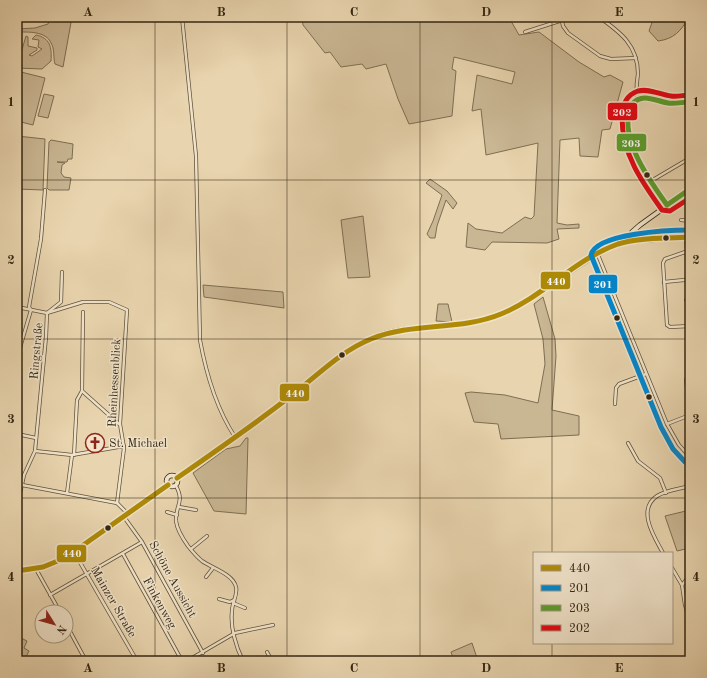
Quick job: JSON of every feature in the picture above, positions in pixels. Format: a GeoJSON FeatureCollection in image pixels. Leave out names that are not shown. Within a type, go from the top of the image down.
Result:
{"type":"FeatureCollection","features":[{"type":"Feature","properties":{"kind":"main road"},"geometry":{"type":"LineString","coordinates":[[630,241],[634,230],[690,189]]}},
{"type":"Feature","properties":{"kind":"main road"},"geometry":{"type":"LineString","coordinates":[[634,230],[633,236],[637,240]]}},
{"type":"Feature","properties":{"kind":"main road"},"geometry":{"type":"LineString","coordinates":[[168,485],[167,481],[169,478],[174,476],[177,478],[295,393],[342,354],[362,342],[395,331],[466,325],[495,317],[516,307],[598,254],[616,245],[637,240],[688,237]]}},
{"type":"Feature","properties":{"kind":"main road"},"geometry":{"type":"LineString","coordinates":[[168,485],[172,487],[176,486],[178,482],[177,478]]}},
{"type":"Feature","properties":{"kind":"main road"},"geometry":{"type":"LineString","coordinates":[[17,571],[36,569],[55,563],[74,552],[168,485]]}},
{"type":"Feature","properties":{"kind":"street"},"geometry":{"type":"LineString","coordinates":[[182,17],[196,156],[200,340],[203,359],[211,384],[226,422],[235,437]]}},
{"type":"Feature","properties":{"kind":"street"},"geometry":{"type":"LineString","coordinates":[[525,32],[572,17]]}},
{"type":"Feature","properties":{"kind":"street"},"geometry":{"type":"LineString","coordinates":[[599,17],[624,36],[632,46],[636,58],[636,93],[638,98]]}},
{"type":"Feature","properties":{"kind":"street"},"geometry":{"type":"LineString","coordinates":[[562,21],[563,26],[568,33],[600,56],[611,59],[636,58]]}},
{"type":"Feature","properties":{"kind":"street"},"geometry":{"type":"LineString","coordinates":[[667,205],[634,150],[628,131],[630,107],[638,98],[648,98],[673,103],[690,102]]}},
{"type":"Feature","properties":{"kind":"street"},"geometry":{"type":"LineString","coordinates":[[652,181],[690,158]]}},
{"type":"Feature","properties":{"kind":"street"},"geometry":{"type":"LineString","coordinates":[[17,358],[31,310],[29,307],[42,239],[45,190]]}},
{"type":"Feature","properties":{"kind":"street"},"geometry":{"type":"LineString","coordinates":[[681,220],[690,221]]}},
{"type":"Feature","properties":{"kind":"street"},"geometry":{"type":"LineString","coordinates":[[688,237],[690,263]]}},
{"type":"Feature","properties":{"kind":"street"},"geometry":{"type":"LineString","coordinates":[[688,251],[663,260],[668,325],[670,327],[690,326]]}},
{"type":"Feature","properties":{"kind":"street"},"geometry":{"type":"LineString","coordinates":[[598,254],[667,424],[679,445],[690,457]]}},
{"type":"Feature","properties":{"kind":"street"},"geometry":{"type":"LineString","coordinates":[[17,307],[47,313],[58,305],[61,302],[62,272]]}},
{"type":"Feature","properties":{"kind":"street"},"geometry":{"type":"LineString","coordinates":[[664,282],[684,280]]}},
{"type":"Feature","properties":{"kind":"street","name":"Rheinhessenblick"},"geometry":{"type":"LineString","coordinates":[[47,313],[84,302],[109,302],[127,310],[120,424],[124,446],[117,503]]}},
{"type":"Feature","properties":{"kind":"street"},"geometry":{"type":"LineString","coordinates":[[67,493],[73,455],[77,400],[78,394],[82,390],[83,312]]}},
{"type":"Feature","properties":{"kind":"street","name":"Ringstraße"},"geometry":{"type":"LineString","coordinates":[[17,507],[22,485],[35,452],[47,313]]}},
{"type":"Feature","properties":{"kind":"street"},"geometry":{"type":"LineString","coordinates":[[667,424],[690,415],[686,379],[690,370]]}},
{"type":"Feature","properties":{"kind":"street"},"geometry":{"type":"LineString","coordinates":[[615,404],[616,388],[620,384],[646,374]]}},
{"type":"Feature","properties":{"kind":"street"},"geometry":{"type":"LineString","coordinates":[[82,390],[120,424]]}},
{"type":"Feature","properties":{"kind":"street"},"geometry":{"type":"LineString","coordinates":[[17,434],[36,438]]}},
{"type":"Feature","properties":{"kind":"street"},"geometry":{"type":"LineString","coordinates":[[628,443],[638,461],[660,478],[666,493]]}},
{"type":"Feature","properties":{"kind":"street"},"geometry":{"type":"LineString","coordinates":[[35,452],[73,455],[124,446]]}},
{"type":"Feature","properties":{"kind":"street"},"geometry":{"type":"LineString","coordinates":[[22,485],[117,503],[128,514]]}},
{"type":"Feature","properties":{"kind":"street"},"geometry":{"type":"LineString","coordinates":[[176,486],[181,497],[177,515],[178,528],[190,549],[201,560],[226,575],[235,584],[236,589],[232,620],[237,647],[243,661]]}},
{"type":"Feature","properties":{"kind":"street"},"geometry":{"type":"LineString","coordinates":[[662,552],[648,523],[648,512],[656,497],[690,486]]}},
{"type":"Feature","properties":{"kind":"street"},"geometry":{"type":"LineString","coordinates":[[179,507],[196,510]]}},
{"type":"Feature","properties":{"kind":"street"},"geometry":{"type":"LineString","coordinates":[[167,512],[177,515]]}},
{"type":"Feature","properties":{"kind":"street","name":"Schöne Aussicht"},"geometry":{"type":"LineString","coordinates":[[124,517],[142,542],[203,653]]}},
{"type":"Feature","properties":{"kind":"street"},"geometry":{"type":"LineString","coordinates":[[190,549],[207,536]]}},
{"type":"Feature","properties":{"kind":"street"},"geometry":{"type":"LineString","coordinates":[[50,595],[142,542]]}},
{"type":"Feature","properties":{"kind":"street","name":"Mainzer Straße"},"geometry":{"type":"LineString","coordinates":[[74,552],[137,661]]}},
{"type":"Feature","properties":{"kind":"street","name":"Finkenweg"},"geometry":{"type":"LineString","coordinates":[[123,554],[182,661]]}},
{"type":"Feature","properties":{"kind":"street"},"geometry":{"type":"LineString","coordinates":[[206,577],[213,568]]}},
{"type":"Feature","properties":{"kind":"street"},"geometry":{"type":"LineString","coordinates":[[36,569],[55,604]]}},
{"type":"Feature","properties":{"kind":"street"},"geometry":{"type":"LineString","coordinates":[[673,570],[682,585],[685,606],[690,621]]}},
{"type":"Feature","properties":{"kind":"street"},"geometry":{"type":"LineString","coordinates":[[682,585],[690,575]]}},
{"type":"Feature","properties":{"kind":"street"},"geometry":{"type":"LineString","coordinates":[[220,599],[234,602],[245,608]]}},
{"type":"Feature","properties":{"kind":"street"},"geometry":{"type":"LineString","coordinates":[[187,661],[235,633],[273,625]]}},
{"type":"Feature","properties":{"kind":"street"},"geometry":{"type":"LineString","coordinates":[[74,639],[86,661]]}},
{"type":"Feature","properties":{"kind":"street"},"geometry":{"type":"LineString","coordinates":[[267,652],[272,661]]}},
{"type":"Feature","properties":{"kind":"shaded area"},"geometry":{"type":"Polygon","coordinates":[[[51,17],[72,17],[63,67],[55,64],[52,45],[49,39],[41,34],[17,32],[17,29],[35,28],[48,24],[51,17]]]}},
{"type":"Feature","properties":{"kind":"shaded area"},"geometry":{"type":"Polygon","coordinates":[[[302,17],[514,17],[511,21],[519,35],[539,32],[579,62],[604,77],[610,75],[623,82],[610,129],[602,130],[598,157],[580,156],[579,138],[560,140],[557,223],[567,225],[579,224],[579,228],[557,229],[559,239],[547,243],[492,242],[485,250],[466,247],[468,223],[476,229],[502,233],[525,217],[531,219],[534,216],[538,143],[486,155],[481,109],[472,111],[477,75],[512,84],[515,72],[454,57],[452,69],[456,71],[452,116],[409,124],[398,99],[386,64],[366,69],[362,64],[341,67],[330,52],[325,53],[303,25],[302,17]]]}},
{"type":"Feature","properties":{"kind":"shaded area"},"geometry":{"type":"Polygon","coordinates":[[[654,17],[689,17],[676,34],[664,40],[658,41],[649,31],[654,17]]]}},
{"type":"Feature","properties":{"kind":"shaded area"},"geometry":{"type":"Polygon","coordinates":[[[36,35],[44,38],[49,44],[51,61],[42,69],[17,68],[17,55],[21,53],[26,36],[28,37],[28,46],[37,48],[37,50],[29,55],[32,56],[42,49],[38,47],[39,40],[32,39],[36,35]]]}},
{"type":"Feature","properties":{"kind":"shaded area"},"geometry":{"type":"Polygon","coordinates":[[[17,71],[45,78],[33,125],[17,121],[17,71]]]}},
{"type":"Feature","properties":{"kind":"shaded area"},"geometry":{"type":"Polygon","coordinates":[[[44,94],[54,96],[48,118],[38,116],[44,94]]]}},
{"type":"Feature","properties":{"kind":"shaded area"},"geometry":{"type":"Polygon","coordinates":[[[17,136],[45,139],[43,190],[17,189],[17,136]]]}},
{"type":"Feature","properties":{"kind":"shaded area"},"geometry":{"type":"Polygon","coordinates":[[[51,140],[73,144],[72,159],[68,159],[67,162],[57,162],[65,163],[62,165],[61,173],[64,177],[71,178],[69,190],[49,190],[47,188],[49,142],[51,140]]]}},
{"type":"Feature","properties":{"kind":"shaded area"},"geometry":{"type":"Polygon","coordinates":[[[430,179],[447,191],[457,203],[453,209],[446,200],[437,226],[435,238],[430,238],[427,234],[442,195],[426,183],[430,179]]]}},
{"type":"Feature","properties":{"kind":"shaded area"},"geometry":{"type":"Polygon","coordinates":[[[363,216],[370,277],[348,278],[341,220],[363,216]]]}},
{"type":"Feature","properties":{"kind":"shaded area"},"geometry":{"type":"Polygon","coordinates":[[[203,285],[283,292],[284,308],[204,297],[203,285]]]}},
{"type":"Feature","properties":{"kind":"shaded area"},"geometry":{"type":"Polygon","coordinates":[[[543,297],[555,339],[556,356],[552,410],[579,416],[579,435],[501,439],[498,424],[474,422],[465,393],[471,392],[505,395],[538,403],[545,364],[543,339],[534,304],[543,297]]]}},
{"type":"Feature","properties":{"kind":"shaded area"},"geometry":{"type":"Polygon","coordinates":[[[438,304],[448,304],[452,322],[436,321],[438,304]]]}},
{"type":"Feature","properties":{"kind":"shaded area"},"geometry":{"type":"Polygon","coordinates":[[[246,438],[248,438],[246,514],[214,511],[193,473],[226,449],[240,446],[246,438]]]}},
{"type":"Feature","properties":{"kind":"shaded area"},"geometry":{"type":"Polygon","coordinates":[[[690,510],[690,548],[677,551],[665,516],[690,510]]]}},
{"type":"Feature","properties":{"kind":"shaded area"},"geometry":{"type":"Polygon","coordinates":[[[17,636],[27,641],[24,648],[29,651],[25,659],[17,655],[17,636]]]}},
{"type":"Feature","properties":{"kind":"shaded area"},"geometry":{"type":"Polygon","coordinates":[[[472,643],[478,661],[454,661],[451,652],[472,643]]]}},
{"type":"Feature","properties":{"kind":"transit line","name":"202"},"geometry":{"type":"LineString","coordinates":[[690,95],[673,96],[647,90],[638,91],[630,95],[628,98],[623,109],[622,118],[625,144],[629,156],[647,189],[662,210],[670,211],[690,198]]}},
{"type":"Feature","properties":{"kind":"transit line","name":"203"},"geometry":{"type":"LineString","coordinates":[[690,102],[671,103],[649,98],[640,98],[632,104],[628,116],[628,129],[637,157],[644,171],[667,205],[690,189]]}},
{"type":"Feature","properties":{"kind":"transit line","name":"201"},"geometry":{"type":"LineString","coordinates":[[685,462],[673,449],[661,427],[591,255],[596,248],[606,242],[620,237],[652,232],[690,230]]}},
{"type":"Feature","properties":{"kind":"transit line","name":"440"},"geometry":{"type":"LineString","coordinates":[[177,478],[221,448],[292,395],[330,364],[360,344],[371,339],[403,330],[469,323],[501,314],[531,298],[587,259],[618,244],[644,239],[690,237]]}},
{"type":"Feature","properties":{"kind":"transit line","name":"440"},"geometry":{"type":"LineString","coordinates":[[17,571],[43,567],[65,558],[168,485]]}},
{"type":"Feature","properties":{"kind":"place","name":"St. Michael"},"geometry":{"type":"Point","coordinates":[95,443]}}]}
